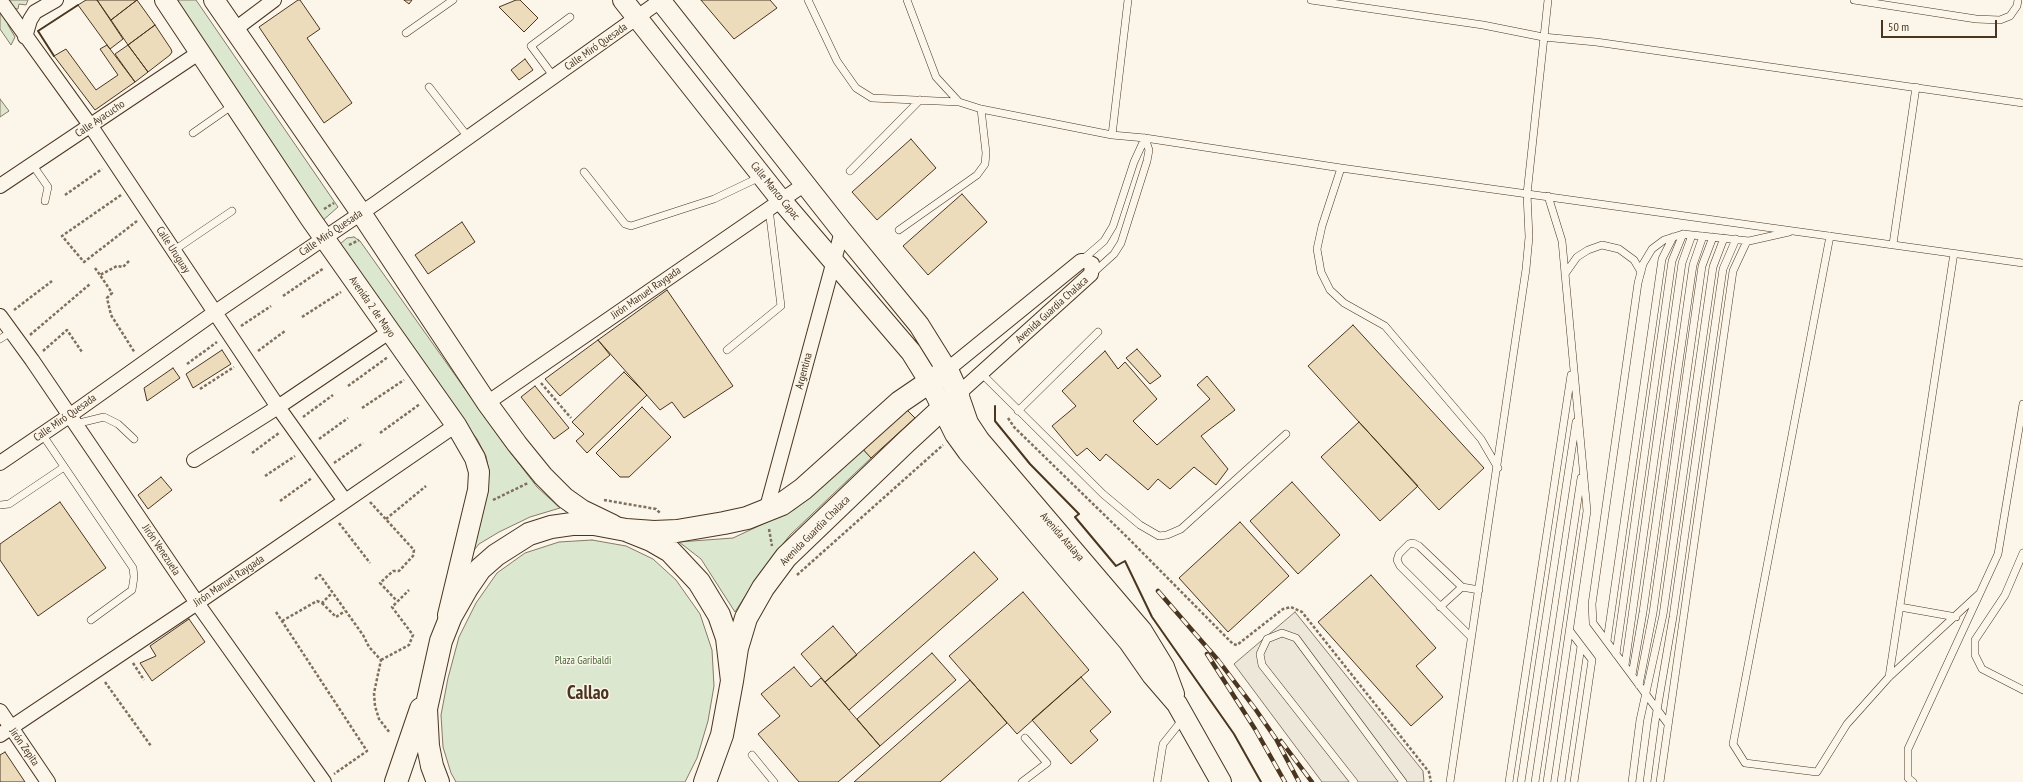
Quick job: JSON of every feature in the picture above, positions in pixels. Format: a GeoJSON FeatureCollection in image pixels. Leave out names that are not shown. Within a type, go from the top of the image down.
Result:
{"type":"FeatureCollection","features":[{"type":"Feature","properties":{"kind":"main road","name":"Avenida 2 de Mayo"},"geometry":{"type":"LineString","coordinates":[[165,0],[310,218],[456,425],[475,458],[479,472],[478,490],[441,641]]}},
{"type":"Feature","properties":{"kind":"main road"},"geometry":{"type":"LineString","coordinates":[[214,0],[361,213],[487,403],[543,476],[565,498],[582,510],[651,540],[670,551],[699,582],[719,615],[727,638],[732,681],[722,735],[705,782]]}},
{"type":"Feature","properties":{"kind":"main road","name":"Calle Manco Capac"},"geometry":{"type":"LineString","coordinates":[[623,0],[638,17],[762,176],[775,204],[834,261],[911,352],[929,381]]}},
{"type":"Feature","properties":{"kind":"main road"},"geometry":{"type":"LineString","coordinates":[[660,0],[842,231],[919,325],[947,370]]}},
{"type":"Feature","properties":{"kind":"main road","name":"Avenida Guardia Chalaca"},"geometry":{"type":"LineString","coordinates":[[623,529],[654,532],[677,531],[724,524],[766,511],[782,504],[803,489],[900,402],[947,370]]}},
{"type":"Feature","properties":{"kind":"main road","name":"Avenida Atalaya"},"geometry":{"type":"LineString","coordinates":[[947,370],[955,434],[968,452],[1129,642],[1152,675],[1181,711]]}},
{"type":"Feature","properties":{"kind":"main road","name":"Avenida Atalaya"},"geometry":{"type":"LineString","coordinates":[[929,381],[950,401],[980,441],[1142,631],[1164,666],[1181,711],[1221,782]]}},
{"type":"Feature","properties":{"kind":"main road","name":"Avenida Guardia Chalaca"},"geometry":{"type":"LineString","coordinates":[[732,681],[737,648],[746,618],[763,588],[785,574],[801,543],[950,401]]}},
{"type":"Feature","properties":{"kind":"main road"},"geometry":{"type":"LineString","coordinates":[[396,777],[432,674],[441,641],[451,616],[480,569],[513,543],[529,534],[551,527],[572,524],[594,524],[623,529]]}},
{"type":"Feature","properties":{"kind":"main road"},"geometry":{"type":"LineString","coordinates":[[432,674],[426,709],[426,727],[432,766],[438,782]]}},
{"type":"Feature","properties":{"kind":"street","name":"Calle Uruguay"},"geometry":{"type":"LineString","coordinates":[[0,0],[25,37],[90,125],[214,313],[278,407],[345,501]]}},
{"type":"Feature","properties":{"kind":"street"},"geometry":{"type":"LineString","coordinates":[[25,37],[30,20],[35,12],[56,0]]}},
{"type":"Feature","properties":{"kind":"street"},"geometry":{"type":"LineString","coordinates":[[234,30],[274,0]]}},
{"type":"Feature","properties":{"kind":"street","name":"Calle Miró Quesada"},"geometry":{"type":"LineString","coordinates":[[0,463],[42,434],[72,420],[143,364],[214,313],[361,213],[554,77],[660,0]]}},
{"type":"Feature","properties":{"kind":"street","name":"Calle Ayacucho"},"geometry":{"type":"LineString","coordinates":[[0,186],[200,52]]}},
{"type":"Feature","properties":{"kind":"street","name":"Jirón Manuel Raygada"},"geometry":{"type":"LineString","coordinates":[[487,403],[805,184]]}},
{"type":"Feature","properties":{"kind":"street","name":"Argentina"},"geometry":{"type":"LineString","coordinates":[[766,511],[842,231]]}},
{"type":"Feature","properties":{"kind":"street","name":"Avenida Guardia Chalaca"},"geometry":{"type":"LineString","coordinates":[[947,370],[1012,319],[1080,261],[1086,261],[1092,264],[1091,274],[982,374],[950,401]]}},
{"type":"Feature","properties":{"kind":"street","name":"Jirón Venezuela"},"geometry":{"type":"LineString","coordinates":[[1,318],[10,338],[32,360],[197,603],[323,782]]}},
{"type":"Feature","properties":{"kind":"street"},"geometry":{"type":"LineString","coordinates":[[1012,319],[1025,334]]}},
{"type":"Feature","properties":{"kind":"street"},"geometry":{"type":"LineString","coordinates":[[194,460],[278,407],[395,340]]}},
{"type":"Feature","properties":{"kind":"street","name":"Jirón Manuel Raygada"},"geometry":{"type":"LineString","coordinates":[[5,731],[197,603],[456,425]]}},
{"type":"Feature","properties":{"kind":"street","name":"Jirón Zepita"},"geometry":{"type":"LineString","coordinates":[[0,712],[5,731],[48,782]]}},
{"type":"Feature","properties":{"kind":"lane"},"geometry":{"type":"LineString","coordinates":[[406,33],[453,0]]}},
{"type":"Feature","properties":{"kind":"lane"},"geometry":{"type":"LineString","coordinates":[[808,0],[837,61],[856,88],[872,98],[959,102],[981,109],[1112,135],[1145,138],[1341,168],[2023,263]]}},
{"type":"Feature","properties":{"kind":"lane"},"geometry":{"type":"LineString","coordinates":[[907,0],[936,77],[959,102]]}},
{"type":"Feature","properties":{"kind":"lane"},"geometry":{"type":"LineString","coordinates":[[1112,135],[1128,0]]}},
{"type":"Feature","properties":{"kind":"lane"},"geometry":{"type":"LineString","coordinates":[[1311,0],[1483,24],[1544,37],[1596,42],[2023,103]]}},
{"type":"Feature","properties":{"kind":"lane"},"geometry":{"type":"LineString","coordinates":[[1450,782],[1498,468],[1526,269],[1529,237],[1527,194],[1548,0]]}},
{"type":"Feature","properties":{"kind":"lane"},"geometry":{"type":"LineString","coordinates":[[1854,0],[1976,19],[2000,20],[2010,16],[2017,6],[2018,0]]}},
{"type":"Feature","properties":{"kind":"lane"},"geometry":{"type":"LineString","coordinates":[[554,77],[531,46],[570,17]]}},
{"type":"Feature","properties":{"kind":"lane"},"geometry":{"type":"LineString","coordinates":[[429,87],[468,137]]}},
{"type":"Feature","properties":{"kind":"lane"},"geometry":{"type":"LineString","coordinates":[[1893,244],[1916,88]]}},
{"type":"Feature","properties":{"kind":"lane"},"geometry":{"type":"LineString","coordinates":[[850,171],[920,100]]}},
{"type":"Feature","properties":{"kind":"lane"},"geometry":{"type":"LineString","coordinates":[[193,133],[235,104]]}},
{"type":"Feature","properties":{"kind":"lane"},"geometry":{"type":"LineString","coordinates":[[899,230],[977,174],[985,164],[986,153],[981,109]]}},
{"type":"Feature","properties":{"kind":"lane"},"geometry":{"type":"LineString","coordinates":[[1080,261],[1104,241],[1113,226],[1134,162],[1145,138]]}},
{"type":"Feature","properties":{"kind":"lane"},"geometry":{"type":"LineString","coordinates":[[1091,274],[1114,254],[1120,243],[1150,150],[1145,138]]}},
{"type":"Feature","properties":{"kind":"lane"},"geometry":{"type":"LineString","coordinates":[[32,164],[48,187],[45,201]]}},
{"type":"Feature","properties":{"kind":"lane"},"geometry":{"type":"LineString","coordinates":[[1341,168],[1322,226],[1317,249],[1320,272],[1330,290],[1344,303],[1385,326],[1482,439],[1498,468]]}},
{"type":"Feature","properties":{"kind":"lane"},"geometry":{"type":"LineString","coordinates":[[584,172],[625,224],[631,226],[714,199],[762,176]]}},
{"type":"Feature","properties":{"kind":"lane"},"geometry":{"type":"LineString","coordinates":[[1547,782],[1587,511],[1562,241],[1548,196]]}},
{"type":"Feature","properties":{"kind":"lane"},"geometry":{"type":"LineString","coordinates":[[727,350],[781,306],[775,204]]}},
{"type":"Feature","properties":{"kind":"lane"},"geometry":{"type":"LineString","coordinates":[[173,251],[232,211]]}},
{"type":"Feature","properties":{"kind":"lane"},"geometry":{"type":"LineString","coordinates":[[1668,724],[1593,623],[1592,604],[1643,264],[1652,249],[1664,240],[1683,234],[1747,241],[1794,231]]}},
{"type":"Feature","properties":{"kind":"lane"},"geometry":{"type":"LineString","coordinates":[[1616,654],[1672,261],[1683,234]]}},
{"type":"Feature","properties":{"kind":"lane"},"geometry":{"type":"LineString","coordinates":[[1625,665],[1682,263],[1692,235]]}},
{"type":"Feature","properties":{"kind":"lane"},"geometry":{"type":"LineString","coordinates":[[1632,675],[1643,612],[1693,265],[1703,236]]}},
{"type":"Feature","properties":{"kind":"lane"},"geometry":{"type":"LineString","coordinates":[[1830,236],[1733,744],[1745,763],[1817,772],[1846,724],[1889,677],[1956,617],[1980,593]]}},
{"type":"Feature","properties":{"kind":"lane"},"geometry":{"type":"LineString","coordinates":[[1607,642],[1662,259],[1673,237]]}},
{"type":"Feature","properties":{"kind":"lane"},"geometry":{"type":"LineString","coordinates":[[1640,685],[1654,605],[1702,266],[1714,237]]}},
{"type":"Feature","properties":{"kind":"lane"},"geometry":{"type":"LineString","coordinates":[[1631,782],[1646,694],[1663,615],[1713,267],[1724,238]]}},
{"type":"Feature","properties":{"kind":"lane"},"geometry":{"type":"LineString","coordinates":[[1647,780],[1657,709],[1673,617],[1723,269],[1736,239]]}},
{"type":"Feature","properties":{"kind":"lane"},"geometry":{"type":"LineString","coordinates":[[1660,781],[1733,271],[1747,241]]}},
{"type":"Feature","properties":{"kind":"lane"},"geometry":{"type":"LineString","coordinates":[[1565,274],[1577,257],[1588,250],[1602,245],[1619,249],[1634,260],[1641,272]]}},
{"type":"Feature","properties":{"kind":"lane"},"geometry":{"type":"LineString","coordinates":[[1889,677],[1954,253]]}},
{"type":"Feature","properties":{"kind":"lane"},"geometry":{"type":"LineString","coordinates":[[1018,411],[1098,332]]}},
{"type":"Feature","properties":{"kind":"lane"},"geometry":{"type":"LineString","coordinates":[[1509,782],[1573,364]]}},
{"type":"Feature","properties":{"kind":"lane"},"geometry":{"type":"LineString","coordinates":[[982,374],[1103,494],[1140,525],[1159,536],[1167,535],[1181,529],[1286,434]]}},
{"type":"Feature","properties":{"kind":"lane"},"geometry":{"type":"LineString","coordinates":[[1914,782],[1908,778],[1908,749],[1998,554],[2023,404]]}},
{"type":"Feature","properties":{"kind":"lane"},"geometry":{"type":"LineString","coordinates":[[1521,782],[1578,411]]}},
{"type":"Feature","properties":{"kind":"lane"},"geometry":{"type":"LineString","coordinates":[[72,420],[104,417],[109,418],[134,438]]}},
{"type":"Feature","properties":{"kind":"lane"},"geometry":{"type":"LineString","coordinates":[[42,434],[133,568],[134,578],[132,590],[91,620]]}},
{"type":"Feature","properties":{"kind":"lane"},"geometry":{"type":"LineString","coordinates":[[0,505],[9,504],[64,467]]}},
{"type":"Feature","properties":{"kind":"lane"},"geometry":{"type":"LineString","coordinates":[[1534,782],[1583,467]]}},
{"type":"Feature","properties":{"kind":"lane"},"geometry":{"type":"LineString","coordinates":[[1471,637],[1400,566],[1397,560],[1399,554],[1408,544],[1419,546],[1462,588],[1479,590]]}},
{"type":"Feature","properties":{"kind":"lane"},"geometry":{"type":"LineString","coordinates":[[2023,552],[2005,595],[1975,640],[1975,655],[1982,669],[2023,690]]}},
{"type":"Feature","properties":{"kind":"lane"},"geometry":{"type":"LineString","coordinates":[[1440,607],[1462,588]]}},
{"type":"Feature","properties":{"kind":"lane"},"geometry":{"type":"LineString","coordinates":[[1900,607],[1956,617]]}},
{"type":"Feature","properties":{"kind":"lane"},"geometry":{"type":"LineString","coordinates":[[1570,631],[1592,660],[1574,782]]}},
{"type":"Feature","properties":{"kind":"lane"},"geometry":{"type":"LineString","coordinates":[[1354,782],[1262,665],[1260,654],[1267,639],[1282,633],[1296,638],[1400,781]]}},
{"type":"Feature","properties":{"kind":"lane"},"geometry":{"type":"LineString","coordinates":[[1561,782],[1581,646]]}},
{"type":"Feature","properties":{"kind":"lane"},"geometry":{"type":"LineString","coordinates":[[1157,782],[1164,744],[1181,711]]}},
{"type":"Feature","properties":{"kind":"lane"},"geometry":{"type":"LineString","coordinates":[[1022,782],[1047,763],[1025,738]]}},
{"type":"Feature","properties":{"kind":"lane"},"geometry":{"type":"LineString","coordinates":[[752,755],[774,782]]}},
{"type":"Feature","properties":{"kind":"path"},"geometry":{"type":"LineString","coordinates":[[65,195],[113,161]]}},
{"type":"Feature","properties":{"kind":"path"},"geometry":{"type":"LineString","coordinates":[[131,188],[62,236],[84,262],[148,213]]}},
{"type":"Feature","properties":{"kind":"path"},"geometry":{"type":"LineString","coordinates":[[310,218],[348,194]]}},
{"type":"Feature","properties":{"kind":"path"},"geometry":{"type":"LineString","coordinates":[[283,296],[372,231]]}},
{"type":"Feature","properties":{"kind":"path"},"geometry":{"type":"LineString","coordinates":[[100,275],[117,266],[123,267],[128,261]]}},
{"type":"Feature","properties":{"kind":"path"},"geometry":{"type":"LineString","coordinates":[[95,268],[112,293],[107,298],[111,315],[143,364]]}},
{"type":"Feature","properties":{"kind":"path"},"geometry":{"type":"LineString","coordinates":[[1,318],[52,281]]}},
{"type":"Feature","properties":{"kind":"path"},"geometry":{"type":"LineString","coordinates":[[302,317],[355,283]]}},
{"type":"Feature","properties":{"kind":"path"},"geometry":{"type":"LineString","coordinates":[[10,338],[43,326],[90,284]]}},
{"type":"Feature","properties":{"kind":"path"},"geometry":{"type":"LineString","coordinates":[[32,360],[67,330],[82,352]]}},
{"type":"Feature","properties":{"kind":"path"},"geometry":{"type":"LineString","coordinates":[[348,386],[395,340]]}},
{"type":"Feature","properties":{"kind":"path"},"geometry":{"type":"LineString","coordinates":[[362,408],[417,371]]}},
{"type":"Feature","properties":{"kind":"path"},"geometry":{"type":"LineString","coordinates":[[532,372],[571,418]]}},
{"type":"Feature","properties":{"kind":"path"},"geometry":{"type":"LineString","coordinates":[[1001,393],[1005,412],[1014,427],[1233,644],[1237,645],[1283,609],[1291,607],[1302,612],[1428,772],[1431,782]]}},
{"type":"Feature","properties":{"kind":"path"},"geometry":{"type":"LineString","coordinates":[[380,433],[434,394]]}},
{"type":"Feature","properties":{"kind":"path"},"geometry":{"type":"LineString","coordinates":[[766,511],[785,574],[955,434]]}},
{"type":"Feature","properties":{"kind":"path"},"geometry":{"type":"LineString","coordinates":[[490,502],[532,481]]}},
{"type":"Feature","properties":{"kind":"path"},"geometry":{"type":"LineString","coordinates":[[386,519],[426,486]]}},
{"type":"Feature","properties":{"kind":"path"},"geometry":{"type":"LineString","coordinates":[[360,491],[414,550],[413,556],[399,571],[393,571],[380,583],[397,601]]}},
{"type":"Feature","properties":{"kind":"path"},"geometry":{"type":"LineString","coordinates":[[597,498],[656,509],[677,531]]}},
{"type":"Feature","properties":{"kind":"path"},"geometry":{"type":"LineString","coordinates":[[330,512],[370,563]]}},
{"type":"Feature","properties":{"kind":"path"},"geometry":{"type":"LineString","coordinates":[[315,579],[320,575],[363,635],[369,647],[381,660]]}},
{"type":"Feature","properties":{"kind":"path"},"geometry":{"type":"LineString","coordinates":[[390,733],[379,719],[375,706],[374,693],[381,660],[409,644],[413,635],[392,607],[409,590]]}},
{"type":"Feature","properties":{"kind":"path"},"geometry":{"type":"LineString","coordinates":[[322,603],[332,593]]}},
{"type":"Feature","properties":{"kind":"path"},"geometry":{"type":"LineString","coordinates":[[282,621],[317,601],[322,603],[336,617],[345,611]]}},
{"type":"Feature","properties":{"kind":"path"},"geometry":{"type":"LineString","coordinates":[[276,612],[367,751],[323,782]]}},
{"type":"Feature","properties":{"kind":"path"},"geometry":{"type":"LineString","coordinates":[[125,651],[144,680]]}},
{"type":"Feature","properties":{"kind":"path"},"geometry":{"type":"LineString","coordinates":[[96,670],[151,746]]}},
{"type":"Feature","properties":{"kind":"green space"},"geometry":{"type":"Polygon","coordinates":[[[0,0],[28,0],[26,5],[19,4],[18,9],[11,8],[8,25],[15,37],[11,45],[0,29],[0,0]]]}},
{"type":"Feature","properties":{"kind":"green space"},"geometry":{"type":"Polygon","coordinates":[[[172,0],[196,0],[338,207],[321,222],[172,0]]]}},
{"type":"Feature","properties":{"kind":"green space"},"geometry":{"type":"Polygon","coordinates":[[[0,99],[9,111],[0,117],[0,99]]]}},
{"type":"Feature","properties":{"kind":"green space"},"geometry":{"type":"Polygon","coordinates":[[[354,237],[360,241],[504,444],[537,487],[560,508],[530,517],[499,532],[479,544],[467,559],[487,490],[489,472],[486,456],[477,439],[342,256],[340,244],[347,238],[354,237]]]}},
{"type":"Feature","properties":{"kind":"green space"},"geometry":{"type":"Polygon","coordinates":[[[861,447],[871,458],[790,535],[758,576],[735,612],[701,559],[679,542],[733,538],[795,509],[861,447]]]}},
{"type":"Feature","properties":{"kind":"green space","name":"Plaza Garibaldi"},"geometry":{"type":"Polygon","coordinates":[[[592,540],[626,546],[653,559],[676,580],[700,614],[712,650],[714,686],[708,721],[697,758],[685,782],[456,782],[451,773],[443,747],[441,715],[448,678],[459,637],[476,603],[497,573],[525,553],[559,542],[592,540]]]}},
{"type":"Feature","properties":{"kind":"shaded area"},"geometry":{"type":"Polygon","coordinates":[[[1295,612],[1423,771],[1424,782],[1322,782],[1234,664],[1295,612]]]}},
{"type":"Feature","properties":{"kind":"building"},"geometry":{"type":"Polygon","coordinates":[[[86,0],[97,0],[123,39],[110,49],[78,5],[86,0]]]}},
{"type":"Feature","properties":{"kind":"building"},"geometry":{"type":"Polygon","coordinates":[[[97,0],[137,0],[111,20],[97,0]]]}},
{"type":"Feature","properties":{"kind":"building"},"geometry":{"type":"Polygon","coordinates":[[[137,0],[155,25],[128,45],[111,20],[137,0]]]}},
{"type":"Feature","properties":{"kind":"building"},"geometry":{"type":"Polygon","coordinates":[[[300,0],[320,29],[307,38],[352,103],[324,123],[259,27],[300,0]]]}},
{"type":"Feature","properties":{"kind":"building"},"geometry":{"type":"Polygon","coordinates":[[[404,0],[412,0],[409,4],[404,0]]]}},
{"type":"Feature","properties":{"kind":"building"},"geometry":{"type":"Polygon","coordinates":[[[516,0],[520,0],[538,18],[524,32],[499,7],[516,0]]]}},
{"type":"Feature","properties":{"kind":"building"},"geometry":{"type":"Polygon","coordinates":[[[701,0],[770,0],[777,8],[734,39],[701,0]]]}},
{"type":"Feature","properties":{"kind":"building"},"geometry":{"type":"Polygon","coordinates":[[[155,25],[172,52],[148,72],[128,45],[155,25]]]}},
{"type":"Feature","properties":{"kind":"building"},"geometry":{"type":"Polygon","coordinates":[[[107,45],[135,82],[95,110],[54,56],[66,49],[96,90],[118,75],[100,49],[107,45]]]}},
{"type":"Feature","properties":{"kind":"building"},"geometry":{"type":"Polygon","coordinates":[[[128,45],[148,72],[135,82],[115,54],[128,45]]]}},
{"type":"Feature","properties":{"kind":"building"},"geometry":{"type":"Polygon","coordinates":[[[525,59],[533,70],[519,80],[511,70],[525,59]]]}},
{"type":"Feature","properties":{"kind":"building"},"geometry":{"type":"Polygon","coordinates":[[[911,139],[936,168],[877,220],[852,192],[911,139]]]}},
{"type":"Feature","properties":{"kind":"building"},"geometry":{"type":"Polygon","coordinates":[[[962,194],[987,222],[928,275],[903,246],[962,194]]]}},
{"type":"Feature","properties":{"kind":"building"},"geometry":{"type":"Polygon","coordinates":[[[462,222],[475,242],[428,274],[415,255],[462,222]]]}},
{"type":"Feature","properties":{"kind":"building"},"geometry":{"type":"Polygon","coordinates":[[[667,290],[733,386],[684,418],[672,402],[660,410],[598,340],[667,290]]]}},
{"type":"Feature","properties":{"kind":"building"},"geometry":{"type":"Polygon","coordinates":[[[1353,325],[1484,468],[1439,510],[1308,366],[1353,325]]]}},
{"type":"Feature","properties":{"kind":"building"},"geometry":{"type":"Polygon","coordinates":[[[598,340],[610,355],[560,396],[545,379],[598,340]]]}},
{"type":"Feature","properties":{"kind":"building"},"geometry":{"type":"Polygon","coordinates":[[[1137,349],[1161,376],[1150,384],[1126,358],[1137,349]]]}},
{"type":"Feature","properties":{"kind":"building"},"geometry":{"type":"Polygon","coordinates":[[[222,350],[231,364],[193,388],[186,374],[222,350]]]}},
{"type":"Feature","properties":{"kind":"building"},"geometry":{"type":"Polygon","coordinates":[[[1105,351],[1118,369],[1125,362],[1157,399],[1133,421],[1157,445],[1210,399],[1197,385],[1207,376],[1235,410],[1201,436],[1228,469],[1216,485],[1194,467],[1170,489],[1158,479],[1148,490],[1106,454],[1100,461],[1087,448],[1077,456],[1052,426],[1076,406],[1062,391],[1105,351]]]}},
{"type":"Feature","properties":{"kind":"building"},"geometry":{"type":"Polygon","coordinates":[[[173,368],[180,378],[147,401],[144,388],[173,368]]]}},
{"type":"Feature","properties":{"kind":"building"},"geometry":{"type":"Polygon","coordinates":[[[624,372],[647,395],[587,453],[576,441],[584,434],[572,422],[624,372]]]}},
{"type":"Feature","properties":{"kind":"building"},"geometry":{"type":"Polygon","coordinates":[[[535,386],[569,428],[554,439],[521,397],[535,386]]]}},
{"type":"Feature","properties":{"kind":"building"},"geometry":{"type":"Polygon","coordinates":[[[642,407],[671,437],[629,477],[620,477],[596,453],[642,407]]]}},
{"type":"Feature","properties":{"kind":"building"},"geometry":{"type":"Polygon","coordinates":[[[905,408],[915,418],[871,458],[861,447],[905,408]]]}},
{"type":"Feature","properties":{"kind":"building"},"geometry":{"type":"Polygon","coordinates":[[[1359,422],[1418,486],[1380,521],[1321,457],[1359,422]]]}},
{"type":"Feature","properties":{"kind":"building"},"geometry":{"type":"Polygon","coordinates":[[[161,477],[172,490],[148,509],[138,495],[161,477]]]}},
{"type":"Feature","properties":{"kind":"building"},"geometry":{"type":"Polygon","coordinates":[[[1292,482],[1340,535],[1298,574],[1250,521],[1292,482]]]}},
{"type":"Feature","properties":{"kind":"building"},"geometry":{"type":"Polygon","coordinates":[[[60,502],[106,568],[38,616],[0,560],[0,544],[60,502]]]}},
{"type":"Feature","properties":{"kind":"building"},"geometry":{"type":"Polygon","coordinates":[[[1240,522],[1289,576],[1228,632],[1179,578],[1240,522]]]}},
{"type":"Feature","properties":{"kind":"building"},"geometry":{"type":"Polygon","coordinates":[[[974,552],[998,579],[849,710],[825,682],[974,552]]]}},
{"type":"Feature","properties":{"kind":"building"},"geometry":{"type":"Polygon","coordinates":[[[1371,575],[1436,648],[1416,666],[1443,697],[1411,726],[1318,622],[1371,575]]]}},
{"type":"Feature","properties":{"kind":"building"},"geometry":{"type":"Polygon","coordinates":[[[1023,592],[1089,670],[1017,734],[949,656],[1023,592]]]}},
{"type":"Feature","properties":{"kind":"building"},"geometry":{"type":"Polygon","coordinates":[[[189,619],[205,642],[152,681],[140,663],[156,656],[150,646],[189,619]]]}},
{"type":"Feature","properties":{"kind":"building"},"geometry":{"type":"Polygon","coordinates":[[[833,626],[857,655],[825,682],[801,654],[833,626]]]}},
{"type":"Feature","properties":{"kind":"building"},"geometry":{"type":"Polygon","coordinates":[[[932,653],[956,680],[880,746],[857,719],[932,653]]]}},
{"type":"Feature","properties":{"kind":"building"},"geometry":{"type":"Polygon","coordinates":[[[794,667],[811,687],[821,678],[880,746],[838,782],[799,782],[758,734],[780,716],[761,694],[794,667]]]}},
{"type":"Feature","properties":{"kind":"building"},"geometry":{"type":"Polygon","coordinates":[[[1081,677],[1111,712],[1090,731],[1098,740],[1071,764],[1032,720],[1081,677]]]}},
{"type":"Feature","properties":{"kind":"building"},"geometry":{"type":"Polygon","coordinates":[[[970,680],[1007,723],[940,782],[854,782],[970,680]]]}},
{"type":"Feature","properties":{"kind":"building"},"geometry":{"type":"Polygon","coordinates":[[[5,752],[25,782],[0,782],[0,755],[5,752]]]}},
{"type":"Feature","properties":{"kind":"railway"},"geometry":{"type":"LineString","coordinates":[[1158,591],[1218,660],[1256,710],[1276,739],[1299,782]]}},
{"type":"Feature","properties":{"kind":"railway"},"geometry":{"type":"LineString","coordinates":[[1207,654],[1255,729],[1285,782]]}},
{"type":"Feature","properties":{"kind":"railway"},"geometry":{"type":"LineString","coordinates":[[1281,741],[1312,782]]}},
{"type":"Feature","properties":{"kind":"wall"},"geometry":{"type":"LineString","coordinates":[[54,56],[38,31],[78,5]]}},
{"type":"Feature","properties":{"kind":"wall"},"geometry":{"type":"LineString","coordinates":[[995,406],[995,421],[1030,464],[1079,514],[1075,517],[1116,566],[1125,561],[1152,617],[1234,734],[1261,782]]}},
{"type":"Feature","properties":{"kind":"district","name":"Callao"},"geometry":{"type":"Point","coordinates":[588,694]}}]}
